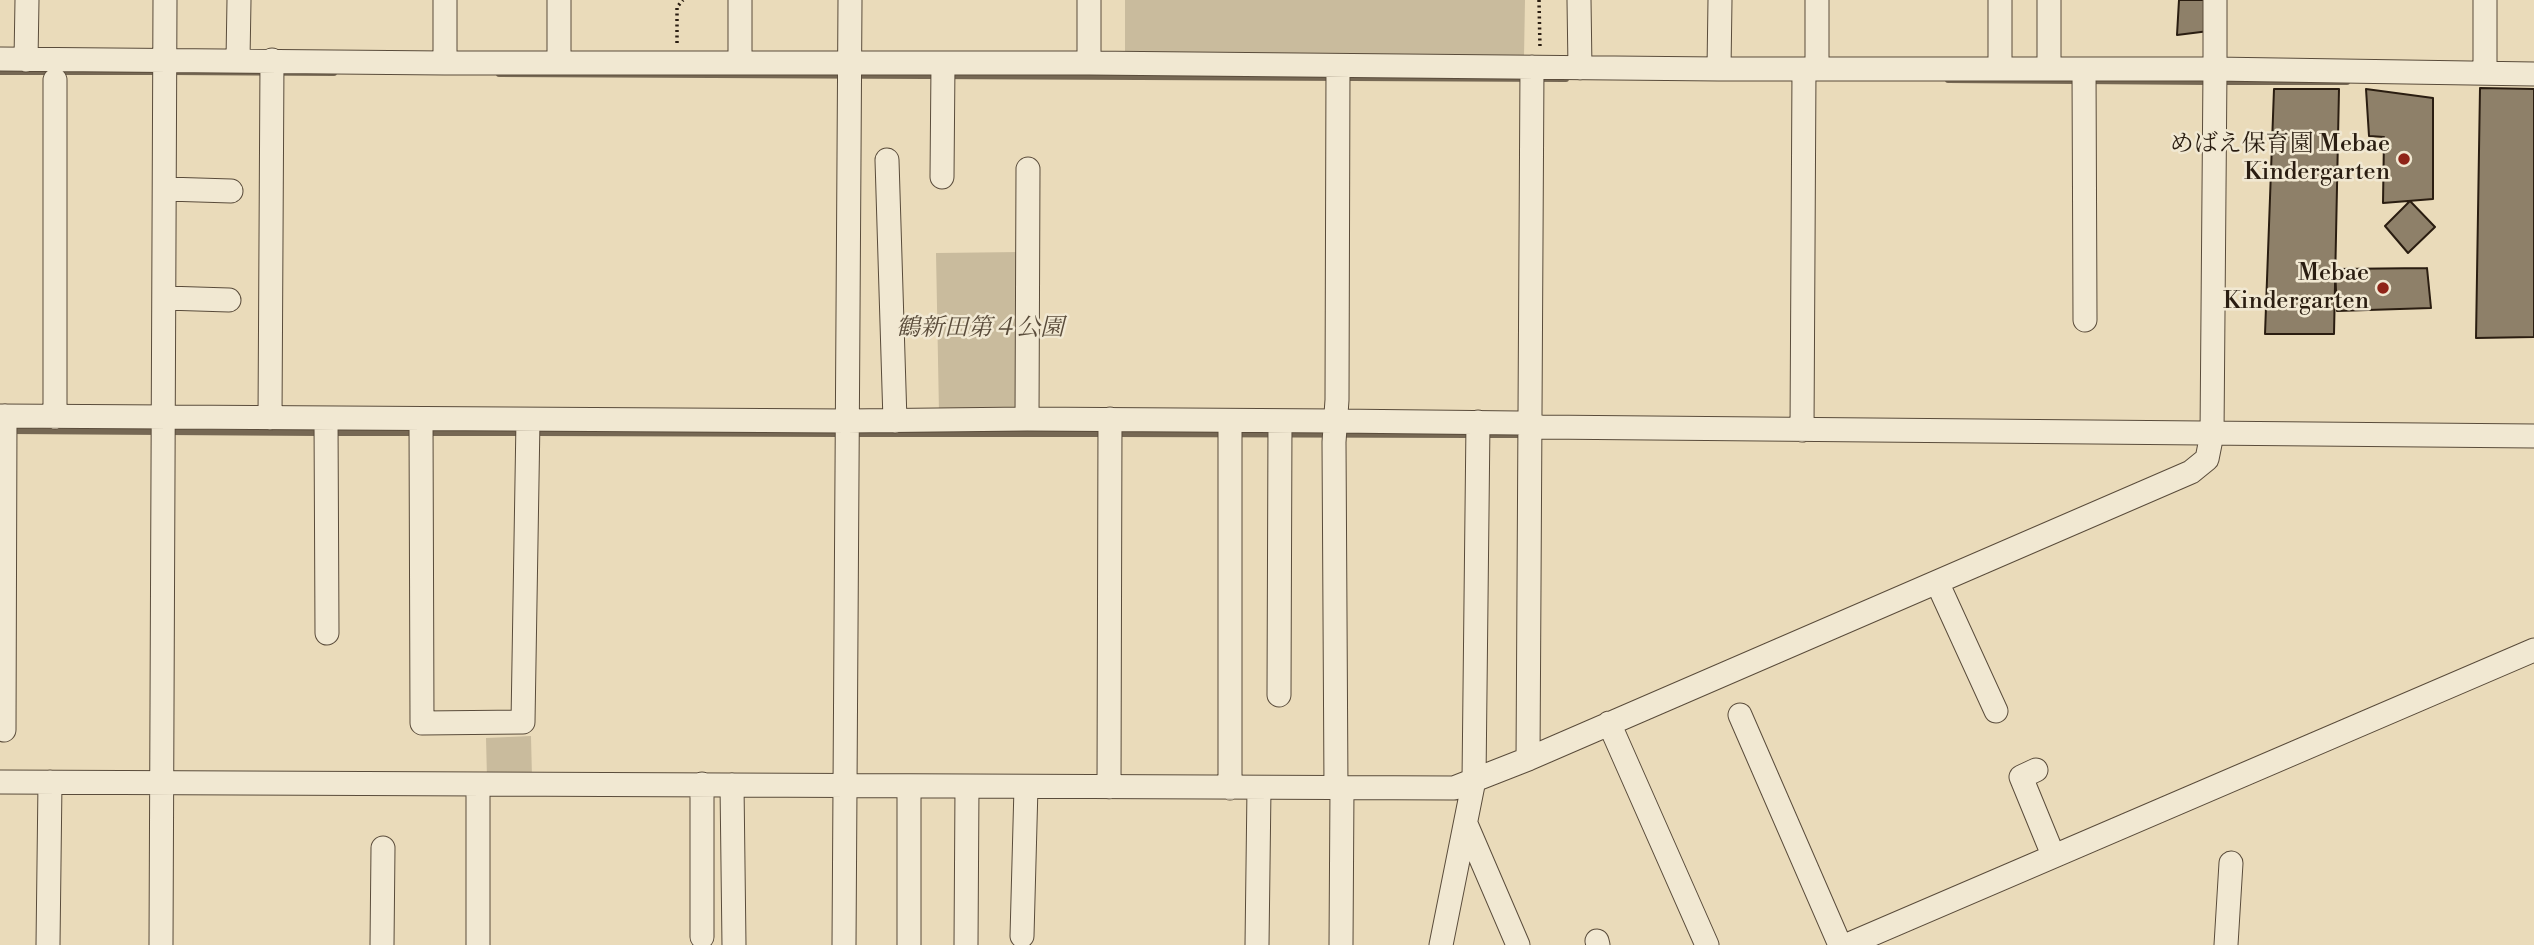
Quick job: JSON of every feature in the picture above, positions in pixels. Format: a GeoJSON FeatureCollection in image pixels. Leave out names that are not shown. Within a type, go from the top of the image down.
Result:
{"type":"FeatureCollection","features":[{"type":"Feature","properties":{"kind":"street"},"geometry":{"type":"LineString","coordinates":[[26,60],[27,0]]}},
{"type":"Feature","properties":{"kind":"street"},"geometry":{"type":"LineString","coordinates":[[161,945],[165,0]]}},
{"type":"Feature","properties":{"kind":"street"},"geometry":{"type":"LineString","coordinates":[[238,60],[239,0]]}},
{"type":"Feature","properties":{"kind":"street"},"geometry":{"type":"LineString","coordinates":[[444,0],[444,63]]}},
{"type":"Feature","properties":{"kind":"street"},"geometry":{"type":"LineString","coordinates":[[559,0],[559,62]]}},
{"type":"Feature","properties":{"kind":"street"},"geometry":{"type":"LineString","coordinates":[[740,0],[740,63]]}},
{"type":"Feature","properties":{"kind":"street"},"geometry":{"type":"LineString","coordinates":[[844,945],[850,0]]}},
{"type":"Feature","properties":{"kind":"street"},"geometry":{"type":"LineString","coordinates":[[1089,0],[1089,62]]}},
{"type":"Feature","properties":{"kind":"street"},"geometry":{"type":"LineString","coordinates":[[1579,0],[1580,68]]}},
{"type":"Feature","properties":{"kind":"street"},"geometry":{"type":"LineString","coordinates":[[1720,0],[1720,69]]}},
{"type":"Feature","properties":{"kind":"street"},"geometry":{"type":"LineString","coordinates":[[1802,430],[1807,74],[1817,0]]}},
{"type":"Feature","properties":{"kind":"street"},"geometry":{"type":"LineString","coordinates":[[2000,0],[2000,69]]}},
{"type":"Feature","properties":{"kind":"street"},"geometry":{"type":"LineString","coordinates":[[2049,0],[2049,69]]}},
{"type":"Feature","properties":{"kind":"street"},"geometry":{"type":"LineString","coordinates":[[0,782],[1454,789],[2191,472],[2207,459],[2212,438],[2215,0]]}},
{"type":"Feature","properties":{"kind":"street"},"geometry":{"type":"LineString","coordinates":[[2485,0],[2485,73]]}},
{"type":"Feature","properties":{"kind":"street"},"geometry":{"type":"LineString","coordinates":[[0,59],[165,68],[238,60],[272,68],[444,63],[740,63],[850,73],[943,73],[1089,62],[1338,74],[1534,72],[1580,68],[1720,69],[1807,74],[2049,69],[2084,77],[2215,78],[2534,74]]}},
{"type":"Feature","properties":{"kind":"street"},"geometry":{"type":"LineString","coordinates":[[270,418],[272,68]]}},
{"type":"Feature","properties":{"kind":"street"},"geometry":{"type":"LineString","coordinates":[[1528,759],[1534,72]]}},
{"type":"Feature","properties":{"kind":"street"},"geometry":{"type":"LineString","coordinates":[[942,177],[943,73]]}},
{"type":"Feature","properties":{"kind":"street"},"geometry":{"type":"LineString","coordinates":[[1338,74],[1335,430],[1341,945]]}},
{"type":"Feature","properties":{"kind":"street"},"geometry":{"type":"LineString","coordinates":[[2084,77],[2085,320]]}},
{"type":"Feature","properties":{"kind":"street"},"geometry":{"type":"LineString","coordinates":[[55,80],[55,417]]}},
{"type":"Feature","properties":{"kind":"street"},"geometry":{"type":"LineString","coordinates":[[887,160],[895,421]]}},
{"type":"Feature","properties":{"kind":"street"},"geometry":{"type":"LineString","coordinates":[[1027,419],[1028,169]]}},
{"type":"Feature","properties":{"kind":"street"},"geometry":{"type":"LineString","coordinates":[[166,189],[232,191]]}},
{"type":"Feature","properties":{"kind":"street"},"geometry":{"type":"LineString","coordinates":[[165,298],[229,300]]}},
{"type":"Feature","properties":{"kind":"street"},"geometry":{"type":"LineString","coordinates":[[4,730],[4,424],[55,417],[164,427],[270,418],[326,428],[422,429],[847,430],[895,421],[1027,419],[1110,429],[1529,432],[1541,427],[2212,438],[2534,436]]}},
{"type":"Feature","properties":{"kind":"street"},"geometry":{"type":"LineString","coordinates":[[326,428],[327,633]]}},
{"type":"Feature","properties":{"kind":"street"},"geometry":{"type":"LineString","coordinates":[[422,429],[422,723],[523,722],[528,429]]}},
{"type":"Feature","properties":{"kind":"street"},"geometry":{"type":"LineString","coordinates":[[1109,787],[1110,429]]}},
{"type":"Feature","properties":{"kind":"street"},"geometry":{"type":"LineString","coordinates":[[1230,430],[1230,788]]}},
{"type":"Feature","properties":{"kind":"street"},"geometry":{"type":"LineString","coordinates":[[1279,430],[1279,695]]}},
{"type":"Feature","properties":{"kind":"street"},"geometry":{"type":"LineString","coordinates":[[1441,945],[1474,780],[1478,431]]}},
{"type":"Feature","properties":{"kind":"street"},"geometry":{"type":"LineString","coordinates":[[1937,582],[1996,711]]}},
{"type":"Feature","properties":{"kind":"street"},"geometry":{"type":"LineString","coordinates":[[1847,945],[2534,650]]}},
{"type":"Feature","properties":{"kind":"street"},"geometry":{"type":"LineString","coordinates":[[1740,715],[1840,945]]}},
{"type":"Feature","properties":{"kind":"street"},"geometry":{"type":"LineString","coordinates":[[1609,723],[1707,945]]}},
{"type":"Feature","properties":{"kind":"street"},"geometry":{"type":"LineString","coordinates":[[2021,777],[2053,855]]}},
{"type":"Feature","properties":{"kind":"street"},"geometry":{"type":"LineString","coordinates":[[48,945],[50,782]]}},
{"type":"Feature","properties":{"kind":"street"},"geometry":{"type":"LineString","coordinates":[[478,784],[478,945]]}},
{"type":"Feature","properties":{"kind":"street"},"geometry":{"type":"LineString","coordinates":[[702,785],[702,937]]}},
{"type":"Feature","properties":{"kind":"street"},"geometry":{"type":"LineString","coordinates":[[732,785],[734,945]]}},
{"type":"Feature","properties":{"kind":"street"},"geometry":{"type":"LineString","coordinates":[[909,787],[909,945]]}},
{"type":"Feature","properties":{"kind":"street"},"geometry":{"type":"LineString","coordinates":[[966,945],[967,787]]}},
{"type":"Feature","properties":{"kind":"street"},"geometry":{"type":"LineString","coordinates":[[1022,936],[1026,787]]}},
{"type":"Feature","properties":{"kind":"street"},"geometry":{"type":"LineString","coordinates":[[1257,945],[1259,788]]}},
{"type":"Feature","properties":{"kind":"street"},"geometry":{"type":"LineString","coordinates":[[1466,824],[1518,945]]}},
{"type":"Feature","properties":{"kind":"street"},"geometry":{"type":"LineString","coordinates":[[382,945],[383,848]]}},
{"type":"Feature","properties":{"kind":"street"},"geometry":{"type":"LineString","coordinates":[[2226,945],[2231,863]]}},
{"type":"Feature","properties":{"kind":"path"},"geometry":{"type":"LineString","coordinates":[[677,63],[677,7],[683,0]]}},
{"type":"Feature","properties":{"kind":"path"},"geometry":{"type":"LineString","coordinates":[[1534,72],[1539,0]]}},
{"type":"Feature","properties":{"kind":"green space"},"geometry":{"type":"Polygon","coordinates":[[[1125,0],[1525,0],[1524,57],[1125,54],[1125,0]]]}},
{"type":"Feature","properties":{"kind":"green space","name":"鶴新田第４公園"},"geometry":{"type":"Polygon","coordinates":[[[1021,252],[1023,406],[1015,411],[939,413],[936,253],[1021,252]]]}},
{"type":"Feature","properties":{"kind":"green space"},"geometry":{"type":"Polygon","coordinates":[[[531,736],[532,778],[487,779],[486,738],[531,736]]]}},
{"type":"Feature","properties":{"kind":"building"},"geometry":{"type":"Polygon","coordinates":[[[2179,0],[2208,0],[2209,31],[2177,35],[2179,0]]]}},
{"type":"Feature","properties":{"kind":"building"},"geometry":{"type":"Polygon","coordinates":[[[2480,88],[2534,89],[2534,337],[2476,338],[2480,88]]]}},
{"type":"Feature","properties":{"kind":"building"},"geometry":{"type":"Polygon","coordinates":[[[2274,89],[2339,89],[2334,334],[2265,334],[2274,89]]]}},
{"type":"Feature","properties":{"kind":"building"},"geometry":{"type":"Polygon","coordinates":[[[2366,89],[2433,98],[2433,199],[2383,203],[2384,137],[2369,136],[2366,89]]]}},
{"type":"Feature","properties":{"kind":"building"},"geometry":{"type":"Polygon","coordinates":[[[2410,201],[2435,227],[2408,253],[2385,226],[2410,201]]]}},
{"type":"Feature","properties":{"kind":"building","name":"Mebae Kindergarten"},"geometry":{"type":"Polygon","coordinates":[[[2427,268],[2431,308],[2337,311],[2335,269],[2427,268]]]}},
{"type":"Feature","properties":{"kind":"waterway"},"geometry":{"type":"LineString","coordinates":[[0,72],[159,72]]}},
{"type":"Feature","properties":{"kind":"waterway"},"geometry":{"type":"LineString","coordinates":[[170,72],[334,73]]}},
{"type":"Feature","properties":{"kind":"waterway"},"geometry":{"type":"LineString","coordinates":[[499,74],[1566,79]]}},
{"type":"Feature","properties":{"kind":"waterway"},"geometry":{"type":"LineString","coordinates":[[1948,80],[2210,82]]}},
{"type":"Feature","properties":{"kind":"waterway"},"geometry":{"type":"LineString","coordinates":[[2221,82],[2347,82]]}},
{"type":"Feature","properties":{"kind":"waterway"},"geometry":{"type":"LineString","coordinates":[[9,431],[320,433]]}},
{"type":"Feature","properties":{"kind":"waterway"},"geometry":{"type":"LineString","coordinates":[[331,433],[523,433]]}},
{"type":"Feature","properties":{"kind":"waterway"},"geometry":{"type":"LineString","coordinates":[[534,433],[842,434]]}},
{"type":"Feature","properties":{"kind":"waterway"},"geometry":{"type":"LineString","coordinates":[[853,434],[1104,434]]}},
{"type":"Feature","properties":{"kind":"waterway"},"geometry":{"type":"LineString","coordinates":[[1115,434],[1472,435]]}},
{"type":"Feature","properties":{"kind":"waterway"},"geometry":{"type":"LineString","coordinates":[[1483,435],[1524,435]]}},
{"type":"Feature","properties":{"kind":"place","name":"めばえ保育園 Mebae Kindergarten"},"geometry":{"type":"Point","coordinates":[2404,159]}},
{"type":"Feature","properties":{"kind":"place","name":"Mebae Kindergarten"},"geometry":{"type":"Point","coordinates":[2383,288]}}]}
